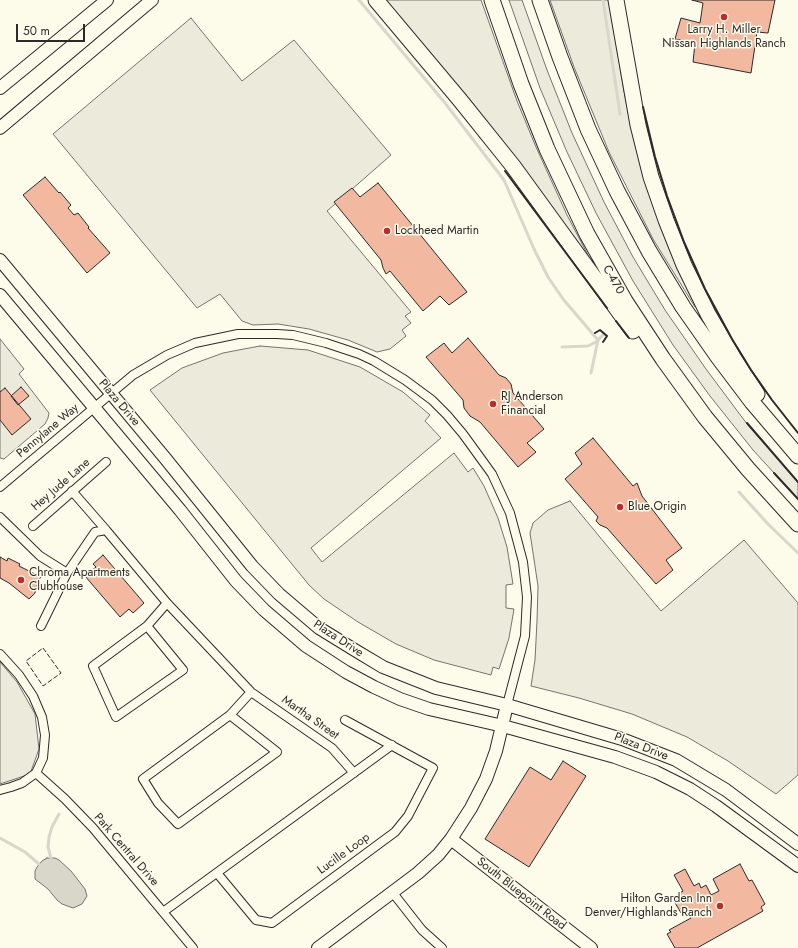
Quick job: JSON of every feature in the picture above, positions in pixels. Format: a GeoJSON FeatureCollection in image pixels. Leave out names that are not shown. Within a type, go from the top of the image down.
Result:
{"type":"FeatureCollection","features":[{"type":"Feature","properties":{"kind":"highway"},"geometry":{"type":"LineString","coordinates":[[376,0],[513,166],[558,226],[679,396],[705,417]]}},
{"type":"Feature","properties":{"kind":"highway","name":"C-470"},"geometry":{"type":"LineString","coordinates":[[492,0],[541,136],[587,234],[631,311],[671,371],[705,417],[758,480],[798,524]]}},
{"type":"Feature","properties":{"kind":"highway"},"geometry":{"type":"LineString","coordinates":[[540,0],[565,71],[588,128],[617,191],[649,251],[683,307],[718,357],[752,402],[798,456]]}},
{"type":"Feature","properties":{"kind":"highway"},"geometry":{"type":"LineString","coordinates":[[616,0],[630,86],[642,142],[655,189],[672,236],[701,300],[733,357],[757,394],[798,447]]}},
{"type":"Feature","properties":{"kind":"street"},"geometry":{"type":"LineString","coordinates":[[0,88],[107,0]]}},
{"type":"Feature","properties":{"kind":"street"},"geometry":{"type":"LineString","coordinates":[[0,128],[152,0]]}},
{"type":"Feature","properties":{"kind":"street","name":"Plaza Drive"},"geometry":{"type":"LineString","coordinates":[[0,260],[252,566],[279,594],[319,628],[383,667],[436,688],[507,705],[622,738],[676,760],[726,790],[798,844]]}},
{"type":"Feature","properties":{"kind":"street","name":"Plaza Drive"},"geometry":{"type":"LineString","coordinates":[[0,294],[180,510],[236,581],[264,610],[306,646],[346,672],[400,699],[429,709],[503,726],[615,757],[656,772],[690,789],[716,806],[798,866]]}},
{"type":"Feature","properties":{"kind":"street","name":"Pennylane Way"},"geometry":{"type":"LineString","coordinates":[[0,487],[111,393],[145,367],[179,349],[211,339],[238,334],[293,335],[344,348],[374,361],[393,372],[420,390],[447,415],[479,454],[492,474],[510,513],[524,562],[527,597],[525,636],[507,705]]}},
{"type":"Feature","properties":{"kind":"street","name":"Hey Jude Lane"},"geometry":{"type":"LineString","coordinates":[[33,526],[106,462]]}},
{"type":"Feature","properties":{"kind":"street","name":"Martha Street"},"geometry":{"type":"LineString","coordinates":[[72,491],[167,603],[251,692],[332,748],[354,773]]}},
{"type":"Feature","properties":{"kind":"street"},"geometry":{"type":"LineString","coordinates":[[0,517],[40,556],[67,573]]}},
{"type":"Feature","properties":{"kind":"street"},"geometry":{"type":"LineString","coordinates":[[41,626],[67,573],[95,532],[106,530]]}},
{"type":"Feature","properties":{"kind":"street"},"geometry":{"type":"LineString","coordinates":[[147,626],[183,670],[116,717],[93,666],[147,626],[167,603]]}},
{"type":"Feature","properties":{"kind":"street"},"geometry":{"type":"LineString","coordinates":[[0,654],[15,669],[30,691],[42,717],[45,735],[43,758],[36,772],[22,783],[0,790]]}},
{"type":"Feature","properties":{"kind":"street"},"geometry":{"type":"LineString","coordinates":[[230,715],[277,752],[178,824],[158,803],[143,780],[230,715],[251,692]]}},
{"type":"Feature","properties":{"kind":"street"},"geometry":{"type":"LineString","coordinates":[[318,948],[393,893],[429,864],[451,839],[471,808],[484,784],[495,755],[507,705]]}},
{"type":"Feature","properties":{"kind":"street","name":"Lucille Loop"},"geometry":{"type":"LineString","coordinates":[[217,873],[256,920],[272,923],[395,832],[408,816],[433,768],[345,720]]}},
{"type":"Feature","properties":{"kind":"street"},"geometry":{"type":"LineString","coordinates":[[163,912],[392,745]]}},
{"type":"Feature","properties":{"kind":"street","name":"Park Central Drive"},"geometry":{"type":"LineString","coordinates":[[36,772],[78,813],[114,852],[193,948]]}},
{"type":"Feature","properties":{"kind":"street","name":"South Bluepoint Road"},"geometry":{"type":"LineString","coordinates":[[451,839],[591,948]]}},
{"type":"Feature","properties":{"kind":"street"},"geometry":{"type":"LineString","coordinates":[[393,893],[422,930],[442,948]]}},
{"type":"Feature","properties":{"kind":"shaded area"},"geometry":{"type":"Polygon","coordinates":[[[385,0],[481,0],[517,101],[536,147],[567,215],[590,259],[588,260],[385,0]]]}},
{"type":"Feature","properties":{"kind":"shaded area"},"geometry":{"type":"Polygon","coordinates":[[[509,0],[522,0],[547,70],[572,133],[604,202],[633,257],[665,310],[706,369],[747,424],[798,482],[798,499],[753,450],[710,396],[673,345],[633,281],[596,213],[567,152],[540,88],[509,0]]]}},
{"type":"Feature","properties":{"kind":"shaded area"},"geometry":{"type":"Polygon","coordinates":[[[550,0],[609,0],[624,91],[640,161],[696,306],[695,307],[653,239],[609,152],[574,67],[550,0]]]}},
{"type":"Feature","properties":{"kind":"shaded area"},"geometry":{"type":"Polygon","coordinates":[[[191,18],[242,81],[294,40],[391,155],[327,211],[411,312],[405,316],[411,323],[402,330],[406,336],[390,349],[377,352],[348,340],[309,329],[278,324],[253,325],[242,321],[220,294],[197,308],[53,134],[191,18]]]}},
{"type":"Feature","properties":{"kind":"shaded area"},"geometry":{"type":"Polygon","coordinates":[[[0,339],[24,369],[19,374],[49,413],[45,424],[4,459],[0,458],[0,339]]]}},
{"type":"Feature","properties":{"kind":"shaded area"},"geometry":{"type":"Polygon","coordinates":[[[260,346],[308,350],[360,367],[403,392],[430,415],[425,421],[441,438],[311,548],[322,562],[454,453],[468,472],[473,468],[484,486],[498,518],[507,547],[513,584],[506,585],[506,608],[514,609],[509,638],[499,669],[493,667],[491,675],[434,660],[396,644],[358,622],[324,599],[309,585],[150,390],[182,368],[223,353],[260,346]]]}},
{"type":"Feature","properties":{"kind":"shaded area"},"geometry":{"type":"Polygon","coordinates":[[[570,501],[661,611],[744,540],[798,603],[798,775],[776,794],[728,761],[687,737],[632,714],[579,698],[531,686],[535,660],[538,586],[530,533],[533,523],[548,510],[570,501]]]}},
{"type":"Feature","properties":{"kind":"shaded area"},"geometry":{"type":"Polygon","coordinates":[[[0,662],[17,682],[35,714],[39,749],[30,774],[0,784],[0,662]]]}},
{"type":"Feature","properties":{"kind":"shaded area"},"geometry":{"type":"Polygon","coordinates":[[[47,858],[55,858],[59,860],[71,871],[85,889],[87,896],[82,904],[73,908],[62,904],[48,889],[35,879],[35,871],[37,867],[47,858]]]}},
{"type":"Feature","properties":{"kind":"building"},"geometry":{"type":"Polygon","coordinates":[[[692,0],[775,0],[768,33],[757,32],[751,73],[693,62],[695,43],[675,39],[681,18],[700,23],[703,3],[692,0]]]}},
{"type":"Feature","properties":{"kind":"building"},"geometry":{"type":"Polygon","coordinates":[[[45,177],[71,205],[68,208],[74,215],[78,213],[89,227],[88,228],[110,253],[87,273],[23,195],[45,177]]]}},
{"type":"Feature","properties":{"kind":"building","name":"Lockheed Martin"},"geometry":{"type":"Polygon","coordinates":[[[378,183],[467,292],[449,305],[440,296],[423,311],[390,271],[386,274],[381,260],[334,202],[352,188],[360,197],[378,183]]]}},
{"type":"Feature","properties":{"kind":"building","name":"RJ Anderson Financial"},"geometry":{"type":"Polygon","coordinates":[[[468,338],[499,375],[506,378],[511,384],[513,393],[544,429],[527,443],[536,452],[518,467],[480,422],[470,416],[464,408],[463,400],[426,357],[444,343],[452,353],[468,338]]]}},
{"type":"Feature","properties":{"kind":"building"},"geometry":{"type":"Polygon","coordinates":[[[21,387],[29,396],[18,405],[11,396],[21,387]]]}},
{"type":"Feature","properties":{"kind":"building"},"geometry":{"type":"Polygon","coordinates":[[[5,388],[31,419],[12,435],[0,420],[0,392],[5,388]]]}},
{"type":"Feature","properties":{"kind":"building","name":"Blue Origin"},"geometry":{"type":"Polygon","coordinates":[[[593,438],[633,486],[637,483],[642,496],[682,548],[666,560],[673,570],[656,584],[607,528],[600,525],[596,521],[598,517],[565,479],[582,464],[575,453],[593,438]]]}},
{"type":"Feature","properties":{"kind":"building"},"geometry":{"type":"Polygon","coordinates":[[[103,555],[144,603],[133,613],[129,609],[120,617],[85,576],[96,567],[93,564],[103,555]]]}},
{"type":"Feature","properties":{"kind":"building","name":"Chroma Apartments Clubhouse"},"geometry":{"type":"Polygon","coordinates":[[[0,557],[7,561],[8,558],[20,564],[19,566],[41,577],[37,582],[35,593],[29,599],[9,583],[0,578],[0,557]]]}},
{"type":"Feature","properties":{"kind":"building"},"geometry":{"type":"Polygon","coordinates":[[[563,761],[586,776],[529,867],[485,839],[530,767],[551,780],[563,761]]]}},
{"type":"Feature","properties":{"kind":"building","name":"Hilton Garden Inn Denver/Highlands Ranch"},"geometry":{"type":"Polygon","coordinates":[[[740,864],[749,881],[752,880],[765,904],[761,907],[763,911],[697,948],[675,948],[667,934],[671,932],[669,930],[691,918],[687,910],[681,913],[674,901],[680,898],[678,894],[683,891],[674,875],[685,869],[694,886],[699,883],[701,888],[706,885],[711,895],[719,891],[713,879],[740,864]]]}},
{"type":"Feature","properties":{"kind":"waterway"},"geometry":{"type":"LineString","coordinates":[[359,0],[445,103],[504,180],[548,277],[563,299],[598,340],[591,373]]}},
{"type":"Feature","properties":{"kind":"waterway"},"geometry":{"type":"LineString","coordinates":[[603,0],[620,114]]}},
{"type":"Feature","properties":{"kind":"waterway"},"geometry":{"type":"LineString","coordinates":[[562,347],[588,346],[596,342],[604,334]]}},
{"type":"Feature","properties":{"kind":"waterway"},"geometry":{"type":"LineString","coordinates":[[739,492],[768,524],[798,553]]}},
{"type":"Feature","properties":{"kind":"waterway"},"geometry":{"type":"LineString","coordinates":[[51,858],[48,847],[49,837],[52,827],[59,814]]}},
{"type":"Feature","properties":{"kind":"waterway"},"geometry":{"type":"LineString","coordinates":[[0,838],[25,852],[39,864]]}},
{"type":"Feature","properties":{"kind":"fence"},"geometry":{"type":"LineString","coordinates":[[43,648],[61,673],[43,686],[26,661],[43,648]]}},
{"type":"Feature","properties":{"kind":"wall"},"geometry":{"type":"LineString","coordinates":[[643,107],[655,157],[667,196],[684,242],[705,289],[732,339],[751,370],[798,433]]}},
{"type":"Feature","properties":{"kind":"wall"},"geometry":{"type":"LineString","coordinates":[[505,171],[607,308]]}},
{"type":"Feature","properties":{"kind":"wall"},"geometry":{"type":"LineString","coordinates":[[616,321],[629,338]]}},
{"type":"Feature","properties":{"kind":"wall"},"geometry":{"type":"LineString","coordinates":[[595,333],[600,330],[607,336],[603,342]]}},
{"type":"Feature","properties":{"kind":"wall"},"geometry":{"type":"LineString","coordinates":[[747,423],[798,482]]}},
{"type":"Feature","properties":{"kind":"wall"},"geometry":{"type":"LineString","coordinates":[[774,473],[798,499]]}},
{"type":"Feature","properties":{"kind":"place","name":"Larry H. Miller Nissan Highlands Ranch"},"geometry":{"type":"Point","coordinates":[724,17]}},
{"type":"Feature","properties":{"kind":"place","name":"Lockheed Martin"},"geometry":{"type":"Point","coordinates":[387,231]}},
{"type":"Feature","properties":{"kind":"place","name":"RJ Anderson Financial"},"geometry":{"type":"Point","coordinates":[493,404]}},
{"type":"Feature","properties":{"kind":"place","name":"Blue Origin"},"geometry":{"type":"Point","coordinates":[620,507]}},
{"type":"Feature","properties":{"kind":"place","name":"Chroma Apartments Clubhouse"},"geometry":{"type":"Point","coordinates":[21,580]}},
{"type":"Feature","properties":{"kind":"place","name":"Hilton Garden Inn Denver/Highlands Ranch"},"geometry":{"type":"Point","coordinates":[720,906]}}]}
